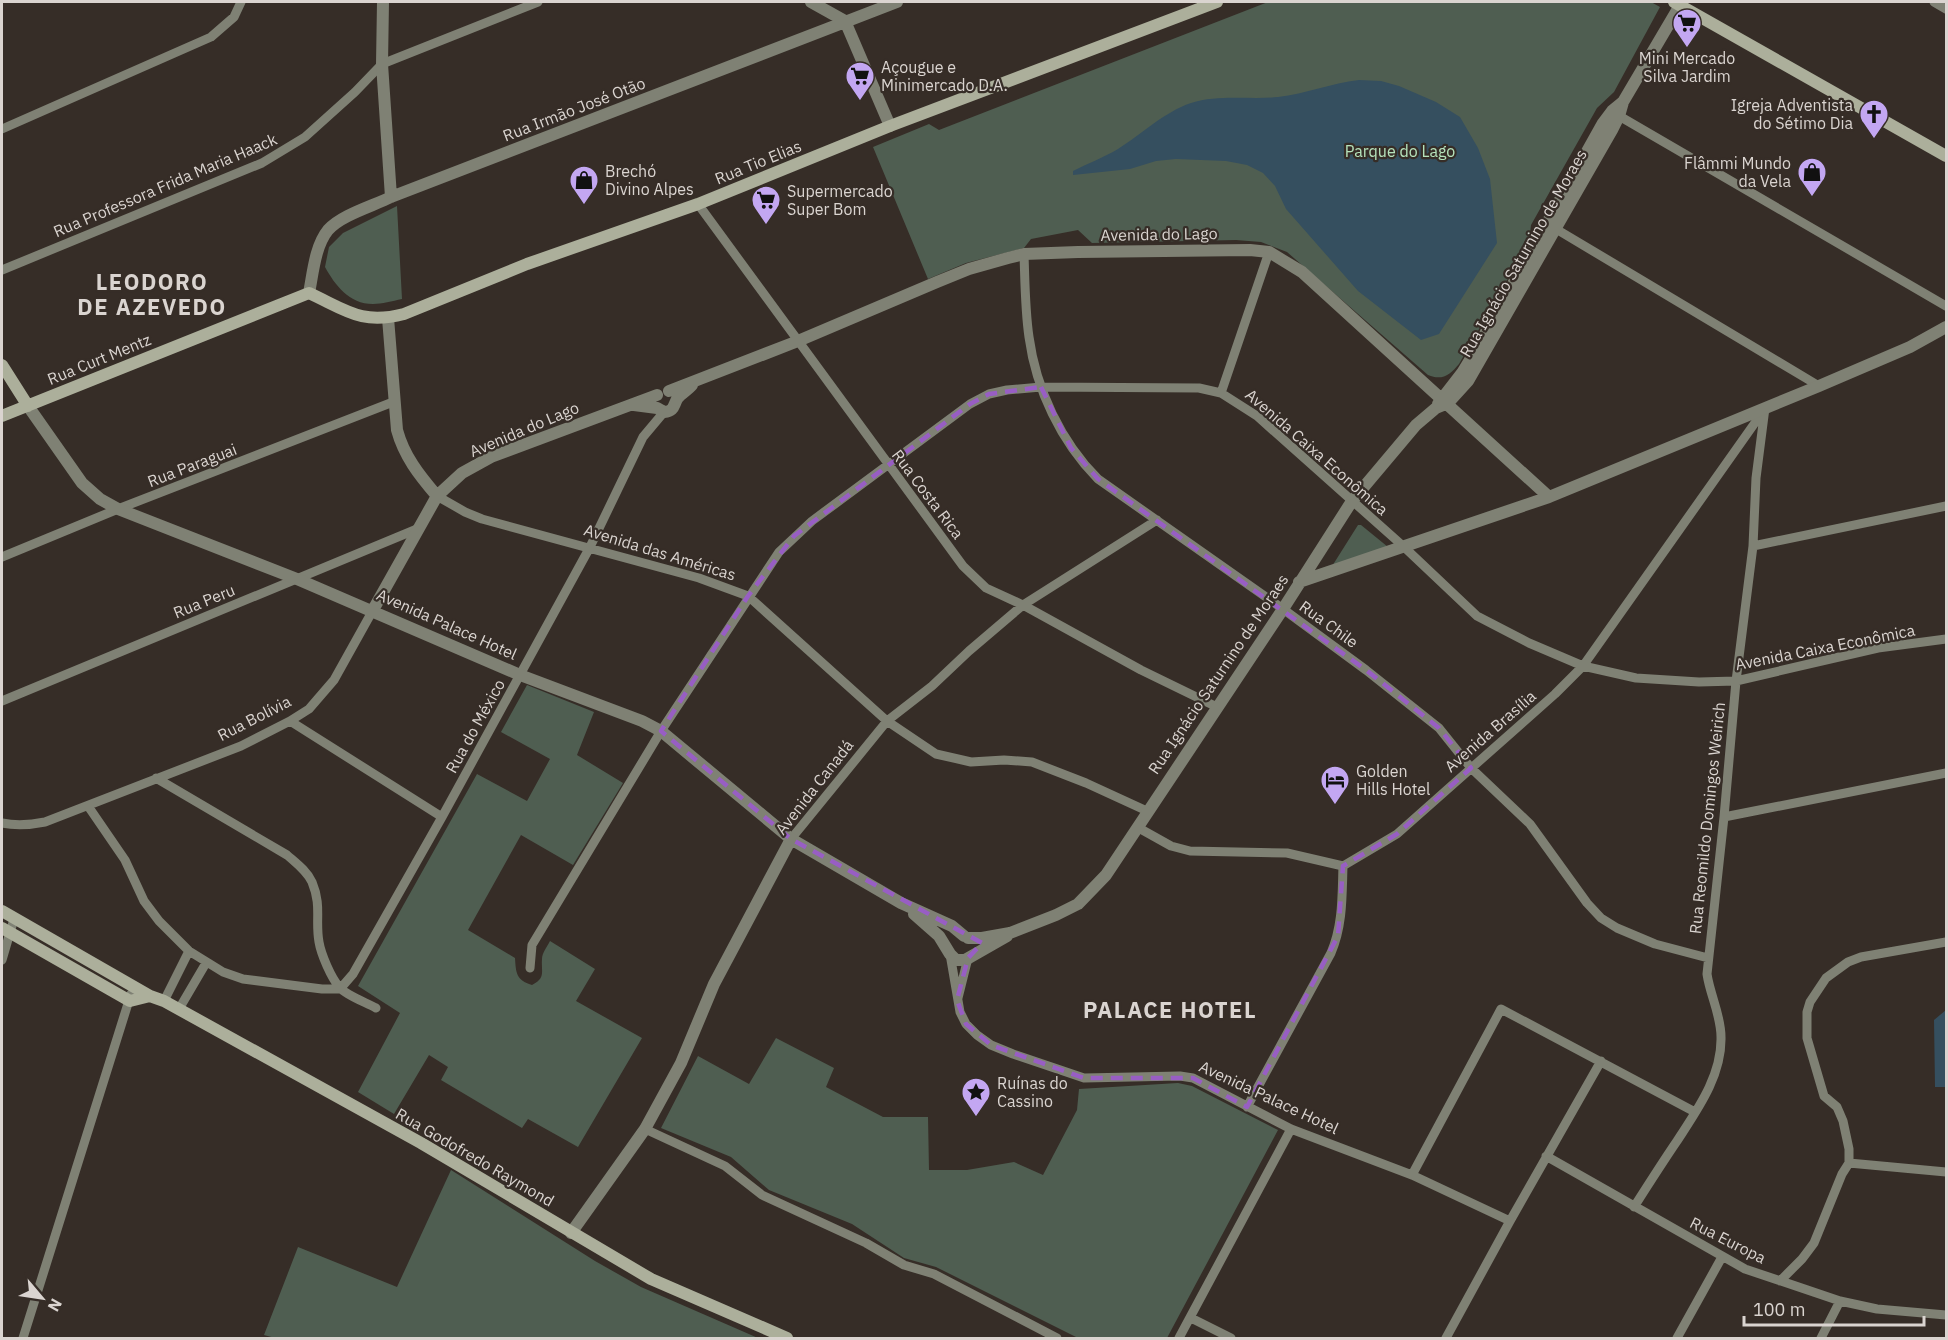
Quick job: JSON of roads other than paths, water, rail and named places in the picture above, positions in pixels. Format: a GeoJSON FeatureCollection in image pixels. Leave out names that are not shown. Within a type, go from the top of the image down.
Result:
{"type":"FeatureCollection","features":[{"type":"Feature","properties":{"kind":"main road","name":"Rua Tio Elias"},"geometry":{"type":"LineString","coordinates":[[309,293],[356,315],[369,318],[388,318],[404,314],[527,264],[698,204],[890,126],[1217,2]]}},
{"type":"Feature","properties":{"kind":"main road"},"geometry":{"type":"LineString","coordinates":[[1678,3],[1947,156]]}},
{"type":"Feature","properties":{"kind":"main road","name":"Rua Curt Mentz"},"geometry":{"type":"LineString","coordinates":[[2,416],[309,293]]}},
{"type":"Feature","properties":{"kind":"main road","name":"Avenida Palace Hotel"},"geometry":{"type":"LineString","coordinates":[[2,365],[28,406]]}},
{"type":"Feature","properties":{"kind":"main road","name":"Rua Godofredo Raymond"},"geometry":{"type":"LineString","coordinates":[[2,911],[150,996],[179,1009],[420,1143],[651,1279],[787,1338]]}},
{"type":"Feature","properties":{"kind":"main road"},"geometry":{"type":"LineString","coordinates":[[6,931],[130,1001],[150,996]]}},
{"type":"Feature","properties":{"kind":"street"},"geometry":{"type":"LineString","coordinates":[[2,129],[211,37],[234,17],[241,2]]}},
{"type":"Feature","properties":{"kind":"street"},"geometry":{"type":"LineString","coordinates":[[383,2],[382,64],[391,197]]}},
{"type":"Feature","properties":{"kind":"street"},"geometry":{"type":"LineString","coordinates":[[382,64],[538,2]]}},
{"type":"Feature","properties":{"kind":"street"},"geometry":{"type":"LineString","coordinates":[[811,2],[845,21],[890,126]]}},
{"type":"Feature","properties":{"kind":"street","name":"Rua Irmão José Otão"},"geometry":{"type":"LineString","coordinates":[[309,293],[322,240],[329,229],[343,219],[391,197],[897,2]]}},
{"type":"Feature","properties":{"kind":"street"},"geometry":{"type":"LineString","coordinates":[[1934,2],[1947,9]]}},
{"type":"Feature","properties":{"kind":"street","name":"Rua Ignácio Saturnino de Moraes"},"geometry":{"type":"LineString","coordinates":[[966,937],[982,938],[1010,933],[1056,915],[1078,904],[1106,875],[1352,501],[1416,425],[1442,403],[1462,373],[1519,285],[1678,3]]}},
{"type":"Feature","properties":{"kind":"street","name":"Rua Professora Frida Maria Haack"},"geometry":{"type":"LineString","coordinates":[[2,270],[262,163],[305,137],[382,64]]}},
{"type":"Feature","properties":{"kind":"street"},"geometry":{"type":"LineString","coordinates":[[1616,113],[1947,306]]}},
{"type":"Feature","properties":{"kind":"street","name":"Rua Costa Rica"},"geometry":{"type":"LineString","coordinates":[[698,204],[963,566],[986,588],[1218,707]]}},
{"type":"Feature","properties":{"kind":"street"},"geometry":{"type":"LineString","coordinates":[[1552,227],[1819,387]]}},
{"type":"Feature","properties":{"kind":"street","name":"Avenida do Lago"},"geometry":{"type":"LineString","coordinates":[[437,496],[462,473],[491,457],[630,404],[656,405],[663,391],[673,396],[700,378],[798,341],[958,274],[1024,254],[1250,250],[1269,252],[1302,272],[1442,403],[1549,497]]}},
{"type":"Feature","properties":{"kind":"street"},"geometry":{"type":"LineString","coordinates":[[1221,393],[1269,252]]}},
{"type":"Feature","properties":{"kind":"street","name":"Rua Chile"},"geometry":{"type":"LineString","coordinates":[[1024,254],[1029,340],[1041,387],[1056,422],[1084,466],[1098,479],[1366,670],[1439,728],[1471,768],[1530,824],[1587,903],[1601,918],[1617,928],[1655,944],[1708,958]]}},
{"type":"Feature","properties":{"kind":"street","name":"Avenida das Américas"},"geometry":{"type":"LineString","coordinates":[[388,318],[397,430],[402,447],[419,475],[437,496],[482,519],[699,578],[748,597],[887,721],[936,754],[971,762],[1004,760],[1032,762],[1086,783],[1147,811]]}},
{"type":"Feature","properties":{"kind":"street"},"geometry":{"type":"LineString","coordinates":[[1299,582],[1549,497],[1819,387],[1910,347],[1947,327]]}},
{"type":"Feature","properties":{"kind":"street","name":"Avenida Caixa Econômica"},"geometry":{"type":"LineString","coordinates":[[530,968],[532,945],[661,731],[779,552],[812,521],[970,404],[989,394],[1041,387],[1199,388],[1221,393],[1257,416],[1403,546],[1477,616],[1520,639],[1582,666],[1636,678],[1699,682],[1736,681],[1878,648],[1947,639]]}},
{"type":"Feature","properties":{"kind":"street"},"geometry":{"type":"LineString","coordinates":[[643,437],[652,417],[650,410],[656,405],[671,411],[674,408],[673,396]]}},
{"type":"Feature","properties":{"kind":"street","name":"Rua Paraguai"},"geometry":{"type":"LineString","coordinates":[[2,557],[118,509],[393,402]]}},
{"type":"Feature","properties":{"kind":"street","name":"Rua do México"},"geometry":{"type":"LineString","coordinates":[[340,989],[353,974],[442,817],[590,547],[656,405]]}},
{"type":"Feature","properties":{"kind":"street","name":"Avenida Palace Hotel"},"geometry":{"type":"LineString","coordinates":[[28,406],[82,483],[100,499],[118,509],[373,610],[520,675],[642,721],[661,731],[791,839],[830,864],[901,903],[952,926],[966,937]]}},
{"type":"Feature","properties":{"kind":"street","name":"Rua Reomildo Domingos Weirich"},"geometry":{"type":"LineString","coordinates":[[1634,1207],[1710,1087],[1722,1038],[1717,1011],[1709,990],[1708,958],[1736,681],[1753,546],[1756,478],[1765,408]]}},
{"type":"Feature","properties":{"kind":"street","name":"Avenida Brasília"},"geometry":{"type":"LineString","coordinates":[[1343,866],[1397,834],[1555,694],[1582,666],[1765,408]]}},
{"type":"Feature","properties":{"kind":"street","name":"Rua Bolívia"},"geometry":{"type":"LineString","coordinates":[[2,823],[14,826],[45,822],[241,746],[290,722],[309,709],[334,680],[437,496]]}},
{"type":"Feature","properties":{"kind":"street"},"geometry":{"type":"LineString","coordinates":[[1753,546],[1947,506]]}},
{"type":"Feature","properties":{"kind":"street","name":"Avenida Canadá"},"geometry":{"type":"LineString","coordinates":[[572,1233],[645,1129],[681,1063],[714,984],[791,839],[887,721],[932,686],[1023,605],[1157,520]]}},
{"type":"Feature","properties":{"kind":"street","name":"Rua Peru"},"geometry":{"type":"LineString","coordinates":[[2,701],[417,529]]}},
{"type":"Feature","properties":{"kind":"street"},"geometry":{"type":"LineString","coordinates":[[290,722],[442,817]]}},
{"type":"Feature","properties":{"kind":"street"},"geometry":{"type":"LineString","coordinates":[[1724,817],[1947,773]]}},
{"type":"Feature","properties":{"kind":"street"},"geometry":{"type":"LineString","coordinates":[[156,778],[287,855],[301,867],[311,880],[316,895],[319,909],[318,940],[321,952],[340,989]]}},
{"type":"Feature","properties":{"kind":"street"},"geometry":{"type":"LineString","coordinates":[[88,806],[125,860],[144,901],[159,921],[189,951],[206,963],[223,972],[254,981],[340,989],[376,1008]]}},
{"type":"Feature","properties":{"kind":"street"},"geometry":{"type":"LineString","coordinates":[[1137,827],[1171,846],[1190,851],[1287,853],[1343,866],[1338,936],[1247,1107]]}},
{"type":"Feature","properties":{"kind":"street","name":"Avenida Palace Hotel"},"geometry":{"type":"LineString","coordinates":[[901,903],[930,927],[950,952],[960,1012],[966,1024],[992,1045],[1084,1078],[1192,1078],[1291,1129],[1412,1175],[1510,1221]]}},
{"type":"Feature","properties":{"kind":"street"},"geometry":{"type":"LineString","coordinates":[[2,960],[6,931],[14,919]]}},
{"type":"Feature","properties":{"kind":"street","name":"Rua Ignácio Saturnino de Moraes"},"geometry":{"type":"LineString","coordinates":[[970,956],[995,944],[1010,933]]}},
{"type":"Feature","properties":{"kind":"street"},"geometry":{"type":"LineString","coordinates":[[957,1000],[970,956],[973,944],[966,937],[953,939],[950,952],[956,960],[965,960],[970,956]]}},
{"type":"Feature","properties":{"kind":"street"},"geometry":{"type":"LineString","coordinates":[[1780,1281],[1802,1260],[1814,1243],[1842,1174],[1849,1163],[1849,1149],[1843,1121],[1837,1107],[1824,1096],[1807,1038],[1807,1012],[1810,1002],[1826,978],[1848,962],[1861,957],[1947,942]]}},
{"type":"Feature","properties":{"kind":"street"},"geometry":{"type":"LineString","coordinates":[[164,1001],[189,951]]}},
{"type":"Feature","properties":{"kind":"street"},"geometry":{"type":"LineString","coordinates":[[179,1009],[206,963]]}},
{"type":"Feature","properties":{"kind":"street"},"geometry":{"type":"LineString","coordinates":[[23,1338],[133,986]]}},
{"type":"Feature","properties":{"kind":"street"},"geometry":{"type":"LineString","coordinates":[[1412,1175],[1501,1009],[1695,1112]]}},
{"type":"Feature","properties":{"kind":"street"},"geometry":{"type":"LineString","coordinates":[[1446,1338],[1601,1061]]}},
{"type":"Feature","properties":{"kind":"street"},"geometry":{"type":"LineString","coordinates":[[645,1129],[725,1166],[762,1195],[866,1243],[904,1265],[934,1274],[1057,1338]]}},
{"type":"Feature","properties":{"kind":"street"},"geometry":{"type":"LineString","coordinates":[[1179,1338],[1291,1129]]}},
{"type":"Feature","properties":{"kind":"street","name":"Rua Europa"},"geometry":{"type":"LineString","coordinates":[[1546,1156],[1744,1269],[1840,1301],[1877,1309],[1947,1315]]}},
{"type":"Feature","properties":{"kind":"street"},"geometry":{"type":"LineString","coordinates":[[1849,1163],[1947,1172]]}},
{"type":"Feature","properties":{"kind":"street"},"geometry":{"type":"LineString","coordinates":[[1677,1338],[1722,1257]]}},
{"type":"Feature","properties":{"kind":"street"},"geometry":{"type":"LineString","coordinates":[[1821,1338],[1840,1301]]}},
{"type":"Feature","properties":{"kind":"street"},"geometry":{"type":"LineString","coordinates":[[1191,1318],[1231,1338]]}},
{"type":"Feature","properties":{"kind":"water","name":"Parque do Lago"},"geometry":{"type":"Polygon","coordinates":[[[1359,80],[1381,81],[1399,86],[1436,102],[1460,117],[1478,148],[1490,179],[1497,243],[1439,334],[1421,340],[1358,291],[1286,209],[1275,186],[1263,173],[1247,165],[1226,161],[1176,159],[1156,161],[1130,169],[1073,175],[1073,171],[1118,149],[1162,118],[1191,103],[1223,98],[1278,97],[1359,80]]]}},
{"type":"Feature","properties":{"kind":"water"},"geometry":{"type":"Polygon","coordinates":[[[1946,1010],[1946,1087],[1935,1087],[1934,1020],[1946,1010]]]}},
{"type":"Feature","properties":{"kind":"place","name":"Mini Mercado Silva Jardim"},"geometry":{"type":"Point","coordinates":[1687,48]}},
{"type":"Feature","properties":{"kind":"place","name":"Açougue e Minimercado D.A."},"geometry":{"type":"Point","coordinates":[860,102]}},
{"type":"Feature","properties":{"kind":"place","name":"Igreja Adventista do Sétimo Dia"},"geometry":{"type":"Point","coordinates":[1874,140]}},
{"type":"Feature","properties":{"kind":"place","name":"Flâmmi Mundo da Vela"},"geometry":{"type":"Point","coordinates":[1812,198]}},
{"type":"Feature","properties":{"kind":"place","name":"Brechó Divino Alpes"},"geometry":{"type":"Point","coordinates":[584,206]}},
{"type":"Feature","properties":{"kind":"place","name":"Supermercado Super Bom"},"geometry":{"type":"Point","coordinates":[766,226]}},
{"type":"Feature","properties":{"kind":"place","name":"Golden Hills Hotel"},"geometry":{"type":"Point","coordinates":[1335,806]}},
{"type":"Feature","properties":{"kind":"place","name":"Ruínas do Cassino"},"geometry":{"type":"Point","coordinates":[976,1118]}},
{"type":"Feature","properties":{"kind":"district","name":"LEODORO DE AZEVEDO"},"geometry":{"type":"Point","coordinates":[152,294]}},
{"type":"Feature","properties":{"kind":"district","name":"PALACE HOTEL"},"geometry":{"type":"Point","coordinates":[1170,1009]}}]}
